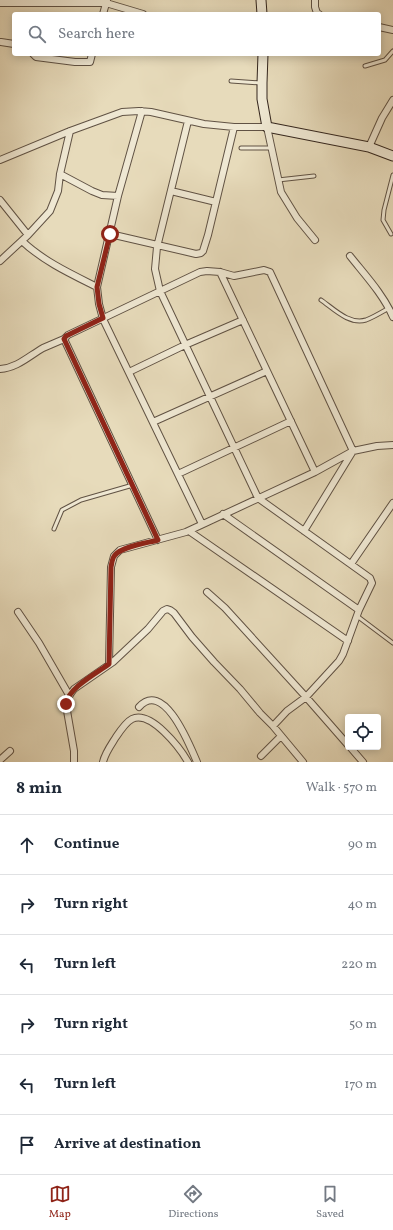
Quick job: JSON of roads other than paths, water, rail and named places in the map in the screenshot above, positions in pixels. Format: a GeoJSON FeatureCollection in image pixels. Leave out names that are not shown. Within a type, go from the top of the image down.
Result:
{"type":"FeatureCollection","features":[{"type":"Feature","properties":{"kind":"street"},"geometry":{"type":"LineString","coordinates":[[261,0],[262,12]]}},
{"type":"Feature","properties":{"kind":"street"},"geometry":{"type":"LineString","coordinates":[[315,0],[316,12]]}},
{"type":"Feature","properties":{"kind":"street"},"geometry":{"type":"LineString","coordinates":[[104,12],[107,1]]}},
{"type":"Feature","properties":{"kind":"street"},"geometry":{"type":"LineString","coordinates":[[0,3],[107,1],[137,12]]}},
{"type":"Feature","properties":{"kind":"street"},"geometry":{"type":"LineString","coordinates":[[381,27],[393,30]]}},
{"type":"Feature","properties":{"kind":"street"},"geometry":{"type":"LineString","coordinates":[[1,42],[12,44]]}},
{"type":"Feature","properties":{"kind":"street"},"geometry":{"type":"LineString","coordinates":[[35,56],[75,62],[90,62],[92,56]]}},
{"type":"Feature","properties":{"kind":"street"},"geometry":{"type":"LineString","coordinates":[[263,56],[262,99],[266,127],[281,192],[297,218],[315,240]]}},
{"type":"Feature","properties":{"kind":"street"},"geometry":{"type":"LineString","coordinates":[[369,147],[382,118],[393,100]]}},
{"type":"Feature","properties":{"kind":"street"},"geometry":{"type":"LineString","coordinates":[[0,160],[70,131],[122,112],[142,112],[204,124],[234,127],[266,127],[369,147],[392,154]]}},
{"type":"Feature","properties":{"kind":"street"},"geometry":{"type":"LineString","coordinates":[[142,112],[118,196],[97,287],[99,304],[103,318],[202,524]]}},
{"type":"Feature","properties":{"kind":"street"},"geometry":{"type":"LineString","coordinates":[[188,121],[158,246],[155,269],[160,292],[258,498],[370,578],[372,583],[358,613],[340,661],[306,697],[288,711],[273,726]]}},
{"type":"Feature","properties":{"kind":"street"},"geometry":{"type":"LineString","coordinates":[[110,234],[196,254],[201,253],[208,235],[234,127]]}},
{"type":"Feature","properties":{"kind":"street"},"geometry":{"type":"LineString","coordinates":[[0,261],[50,212],[58,191],[60,174],[70,131]]}},
{"type":"Feature","properties":{"kind":"street"},"geometry":{"type":"LineString","coordinates":[[60,174],[102,195],[118,196]]}},
{"type":"Feature","properties":{"kind":"street"},"geometry":{"type":"LineString","coordinates":[[171,191],[216,202]]}},
{"type":"Feature","properties":{"kind":"street"},"geometry":{"type":"LineString","coordinates":[[0,201],[28,235]]}},
{"type":"Feature","properties":{"kind":"street"},"geometry":{"type":"LineString","coordinates":[[22,241],[43,258],[97,287]]}},
{"type":"Feature","properties":{"kind":"street"},"geometry":{"type":"LineString","coordinates":[[350,256],[391,307],[393,317]]}},
{"type":"Feature","properties":{"kind":"street"},"geometry":{"type":"LineString","coordinates":[[0,369],[6,369],[17,364],[44,348],[64,339],[66,336],[200,272],[220,272],[234,276],[264,270],[270,272],[353,451]]}},
{"type":"Feature","properties":{"kind":"street"},"geometry":{"type":"LineString","coordinates":[[220,272],[315,472]]}},
{"type":"Feature","properties":{"kind":"street"},"geometry":{"type":"LineString","coordinates":[[129,372],[185,345],[243,320]]}},
{"type":"Feature","properties":{"kind":"street"},"geometry":{"type":"LineString","coordinates":[[64,339],[158,540]]}},
{"type":"Feature","properties":{"kind":"street"},"geometry":{"type":"LineString","coordinates":[[153,422],[268,371]]}},
{"type":"Feature","properties":{"kind":"street"},"geometry":{"type":"LineString","coordinates":[[178,474],[291,421]]}},
{"type":"Feature","properties":{"kind":"street"},"geometry":{"type":"LineString","coordinates":[[109,664],[111,567],[112,559],[120,550],[189,531],[315,472],[353,451],[377,446],[393,445]]}},
{"type":"Feature","properties":{"kind":"street"},"geometry":{"type":"LineString","coordinates":[[304,531],[353,451]]}},
{"type":"Feature","properties":{"kind":"street"},"geometry":{"type":"LineString","coordinates":[[351,564],[393,503]]}},
{"type":"Feature","properties":{"kind":"street"},"geometry":{"type":"LineString","coordinates":[[223,514],[358,613]]}},
{"type":"Feature","properties":{"kind":"street"},"geometry":{"type":"LineString","coordinates":[[189,531],[348,641]]}},
{"type":"Feature","properties":{"kind":"street"},"geometry":{"type":"LineString","coordinates":[[207,592],[225,608],[345,741]]}},
{"type":"Feature","properties":{"kind":"street"},"geometry":{"type":"LineString","coordinates":[[74,762],[74,751],[66,704],[69,695],[74,689],[109,664],[148,628],[163,611],[167,609],[170,610],[200,646],[304,762]]}},
{"type":"Feature","properties":{"kind":"street"},"geometry":{"type":"LineString","coordinates":[[18,612],[39,643],[69,695]]}},
{"type":"Feature","properties":{"kind":"street"},"geometry":{"type":"LineString","coordinates":[[140,707],[147,700],[154,700],[164,706],[180,725],[197,762]]}},
{"type":"Feature","properties":{"kind":"street"},"geometry":{"type":"LineString","coordinates":[[103,762],[104,756],[118,733],[127,723],[133,718],[144,718],[162,729],[183,753],[188,762]]}},
{"type":"Feature","properties":{"kind":"street"},"geometry":{"type":"LineString","coordinates":[[260,756],[281,736]]}},
{"type":"Feature","properties":{"kind":"street"},"geometry":{"type":"LineString","coordinates":[[352,750],[363,762]]}},
{"type":"Feature","properties":{"kind":"street"},"geometry":{"type":"LineString","coordinates":[[0,760],[10,751]]}},
{"type":"Feature","properties":{"kind":"lane"},"geometry":{"type":"LineString","coordinates":[[365,66],[385,60],[393,50]]}},
{"type":"Feature","properties":{"kind":"lane"},"geometry":{"type":"LineString","coordinates":[[230,81],[262,83]]}},
{"type":"Feature","properties":{"kind":"lane"},"geometry":{"type":"LineString","coordinates":[[241,148],[271,148]]}},
{"type":"Feature","properties":{"kind":"lane"},"geometry":{"type":"LineString","coordinates":[[391,234],[383,220],[384,210],[392,185],[393,174]]}},
{"type":"Feature","properties":{"kind":"lane"},"geometry":{"type":"LineString","coordinates":[[278,180],[314,176]]}},
{"type":"Feature","properties":{"kind":"lane"},"geometry":{"type":"LineString","coordinates":[[321,300],[349,319],[358,322],[367,320],[391,307]]}},
{"type":"Feature","properties":{"kind":"lane"},"geometry":{"type":"LineString","coordinates":[[54,529],[62,510],[81,500],[132,485]]}},
{"type":"Feature","properties":{"kind":"lane"},"geometry":{"type":"LineString","coordinates":[[358,613],[393,643]]}}]}
